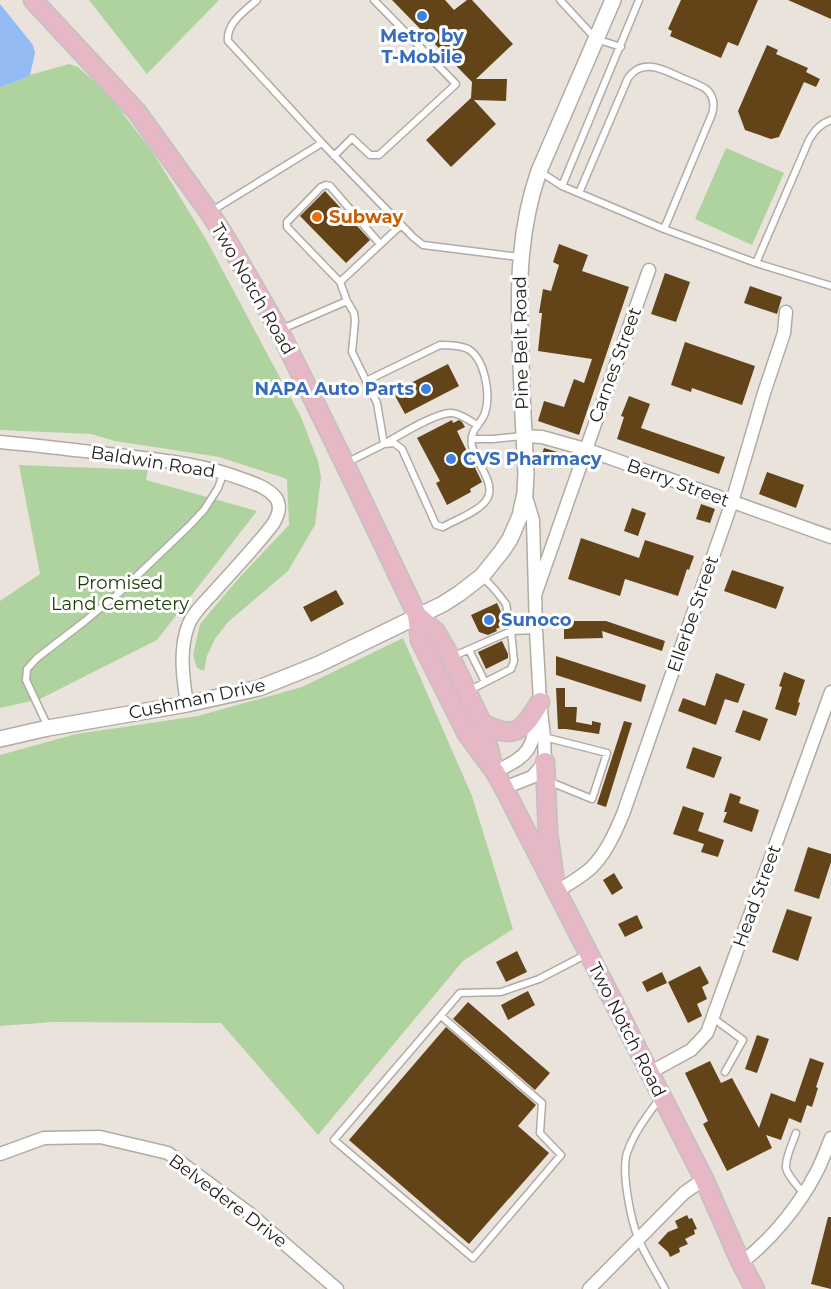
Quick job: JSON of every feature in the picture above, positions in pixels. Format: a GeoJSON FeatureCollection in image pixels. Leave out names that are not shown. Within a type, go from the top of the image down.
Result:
{"type":"FeatureCollection","features":[{"type":"Feature","properties":{"kind":"main road","name":"Two Notch Road"},"geometry":{"type":"LineString","coordinates":[[33,0],[137,112],[209,212],[279,330],[417,615],[420,640],[467,734],[499,780],[704,1179],[755,1289]]}},
{"type":"Feature","properties":{"kind":"main road","name":"Two Notch Road"},"geometry":{"type":"LineString","coordinates":[[417,615],[436,632],[451,658],[482,723],[499,780]]}},
{"type":"Feature","properties":{"kind":"main road"},"geometry":{"type":"LineString","coordinates":[[482,723],[499,731],[516,731],[525,725],[540,702]]}},
{"type":"Feature","properties":{"kind":"main road"},"geometry":{"type":"LineString","coordinates":[[546,771],[548,833],[556,892]]}},
{"type":"Feature","properties":{"kind":"street","name":"Pine Belt Road"},"geometry":{"type":"LineString","coordinates":[[546,771],[536,630],[533,520],[525,493],[519,316],[520,257],[526,212],[539,171],[613,0]]}},
{"type":"Feature","properties":{"kind":"street","name":"Carnes Street"},"geometry":{"type":"LineString","coordinates":[[535,595],[649,270]]}},
{"type":"Feature","properties":{"kind":"street","name":"Ellerbe Street"},"geometry":{"type":"LineString","coordinates":[[556,892],[593,866],[616,829],[732,502],[784,333],[786,312]]}},
{"type":"Feature","properties":{"kind":"street","name":"Berry Street"},"geometry":{"type":"LineString","coordinates":[[524,436],[543,437],[585,450],[831,537]]}},
{"type":"Feature","properties":{"kind":"street","name":"Baldwin Road"},"geometry":{"type":"LineString","coordinates":[[0,441],[174,462],[224,472],[256,484],[270,492],[276,499],[279,512],[269,530],[204,602],[188,624],[183,653],[187,704]]}},
{"type":"Feature","properties":{"kind":"street","name":"Cushman Drive"},"geometry":{"type":"LineString","coordinates":[[0,739],[259,688],[319,664],[442,604],[482,576],[510,539],[520,516],[525,493]]}},
{"type":"Feature","properties":{"kind":"street","name":"Head Street"},"geometry":{"type":"LineString","coordinates":[[649,1074],[692,1050],[707,1033],[831,692]]}},
{"type":"Feature","properties":{"kind":"street","name":"Pine Belt Road"},"geometry":{"type":"LineString","coordinates":[[499,780],[529,748],[534,735],[540,702]]}},
{"type":"Feature","properties":{"kind":"street"},"geometry":{"type":"LineString","coordinates":[[499,780],[532,777],[546,771]]}},
{"type":"Feature","properties":{"kind":"street","name":"Belvedere Drive"},"geometry":{"type":"LineString","coordinates":[[0,1154],[44,1138],[100,1137],[168,1153],[249,1214],[337,1289]]}},
{"type":"Feature","properties":{"kind":"street"},"geometry":{"type":"LineString","coordinates":[[741,1263],[758,1250],[799,1201],[817,1172],[831,1138]]}},
{"type":"Feature","properties":{"kind":"street"},"geometry":{"type":"LineString","coordinates":[[589,1289],[684,1192],[704,1179]]}},
{"type":"Feature","properties":{"kind":"lane"},"geometry":{"type":"LineString","coordinates":[[257,0],[231,24],[227,34],[228,41],[401,225],[423,245],[520,257]]}},
{"type":"Feature","properties":{"kind":"lane"},"geometry":{"type":"LineString","coordinates":[[334,156],[352,138],[370,156],[379,156],[456,84],[374,0]]}},
{"type":"Feature","properties":{"kind":"lane"},"geometry":{"type":"LineString","coordinates":[[560,0],[596,39],[621,47]]}},
{"type":"Feature","properties":{"kind":"lane"},"geometry":{"type":"LineString","coordinates":[[562,186],[639,0]]}},
{"type":"Feature","properties":{"kind":"lane"},"geometry":{"type":"LineString","coordinates":[[579,193],[628,78],[639,68],[662,69],[706,89],[710,92],[714,102],[712,114],[664,229]]}},
{"type":"Feature","properties":{"kind":"lane"},"geometry":{"type":"LineString","coordinates":[[756,263],[809,140],[817,128],[831,120]]}},
{"type":"Feature","properties":{"kind":"lane"},"geometry":{"type":"LineString","coordinates":[[209,212],[322,143]]}},
{"type":"Feature","properties":{"kind":"lane"},"geometry":{"type":"LineString","coordinates":[[539,171],[562,186],[664,229],[756,263],[831,286]]}},
{"type":"Feature","properties":{"kind":"lane"},"geometry":{"type":"LineString","coordinates":[[380,244],[330,186],[326,185],[321,187],[287,222],[287,227],[340,282],[346,301],[354,313],[352,352],[376,403],[384,444]]}},
{"type":"Feature","properties":{"kind":"lane"},"geometry":{"type":"LineString","coordinates":[[340,282],[401,225]]}},
{"type":"Feature","properties":{"kind":"lane"},"geometry":{"type":"LineString","coordinates":[[279,330],[346,301]]}},
{"type":"Feature","properties":{"kind":"lane"},"geometry":{"type":"LineString","coordinates":[[366,381],[440,345],[467,349],[478,359],[486,377],[487,404],[485,414],[474,429],[472,439],[474,452],[490,486],[490,495],[485,504],[443,527],[436,525],[402,449],[394,443],[384,444]]}},
{"type":"Feature","properties":{"kind":"lane"},"geometry":{"type":"LineString","coordinates":[[345,464],[436,416],[449,412],[460,415],[477,425]]}},
{"type":"Feature","properties":{"kind":"lane"},"geometry":{"type":"LineString","coordinates":[[472,439],[524,436]]}},
{"type":"Feature","properties":{"kind":"lane"},"geometry":{"type":"LineString","coordinates":[[48,728],[26,680],[27,669],[37,658],[119,593],[189,526],[209,502],[224,472]]}},
{"type":"Feature","properties":{"kind":"lane"},"geometry":{"type":"LineString","coordinates":[[467,691],[511,669],[514,661],[506,604],[482,576]]}},
{"type":"Feature","properties":{"kind":"lane"},"geometry":{"type":"LineString","coordinates":[[451,658],[511,631],[536,630]]}},
{"type":"Feature","properties":{"kind":"lane"},"geometry":{"type":"LineString","coordinates":[[469,650],[485,682]]}},
{"type":"Feature","properties":{"kind":"lane"},"geometry":{"type":"LineString","coordinates":[[544,737],[607,753],[592,799],[546,771]]}},
{"type":"Feature","properties":{"kind":"lane"},"geometry":{"type":"LineString","coordinates":[[441,1016],[542,1103],[540,1133],[561,1155],[473,1258],[334,1140],[460,993],[501,992],[539,979],[588,954]]}},
{"type":"Feature","properties":{"kind":"lane"},"geometry":{"type":"LineString","coordinates":[[714,1018],[743,1040],[725,1072]]}},
{"type":"Feature","properties":{"kind":"lane"},"geometry":{"type":"LineString","coordinates":[[661,1097],[639,1127],[626,1155],[626,1176],[631,1213],[639,1240],[665,1289]]}},
{"type":"Feature","properties":{"kind":"lane"},"geometry":{"type":"LineString","coordinates":[[796,1133],[786,1168],[804,1193]]}},
{"type":"Feature","properties":{"kind":"green space"},"geometry":{"type":"Polygon","coordinates":[[[89,0],[219,0],[147,74],[89,0]]]}},
{"type":"Feature","properties":{"kind":"green space"},"geometry":{"type":"Polygon","coordinates":[[[69,64],[78,67],[107,93],[152,151],[207,241],[301,417],[318,461],[321,477],[315,525],[288,571],[228,622],[215,639],[207,656],[204,671],[197,668],[193,655],[200,624],[289,525],[287,479],[219,457],[115,441],[91,434],[0,430],[0,87],[30,75],[69,64]]]}},
{"type":"Feature","properties":{"kind":"green space"},"geometry":{"type":"Polygon","coordinates":[[[726,148],[784,173],[752,245],[695,219],[726,148]]]}},
{"type":"Feature","properties":{"kind":"green space","name":"Promised Land Cemetery"},"geometry":{"type":"Polygon","coordinates":[[[19,465],[148,470],[146,480],[257,511],[157,640],[40,699],[0,708],[0,601],[40,574],[19,465]]]}},
{"type":"Feature","properties":{"kind":"green space"},"geometry":{"type":"Polygon","coordinates":[[[403,638],[472,796],[513,929],[463,961],[318,1135],[221,1023],[54,1022],[0,1026],[0,755],[76,734],[198,716],[302,687],[403,638]]]}},
{"type":"Feature","properties":{"kind":"water"},"geometry":{"type":"Polygon","coordinates":[[[0,4],[33,45],[35,53],[30,75],[0,87],[0,4]]]}},
{"type":"Feature","properties":{"kind":"building"},"geometry":{"type":"Polygon","coordinates":[[[392,0],[445,0],[454,10],[467,0],[472,0],[513,44],[476,79],[507,79],[506,101],[474,100],[496,124],[451,167],[426,140],[471,98],[472,82],[392,0]]]}},
{"type":"Feature","properties":{"kind":"building"},"geometry":{"type":"Polygon","coordinates":[[[681,0],[758,0],[738,46],[728,42],[721,58],[670,36],[672,31],[668,29],[681,0]]]}},
{"type":"Feature","properties":{"kind":"building"},"geometry":{"type":"Polygon","coordinates":[[[788,0],[831,0],[831,19],[788,0]]]}},
{"type":"Feature","properties":{"kind":"building"},"geometry":{"type":"Polygon","coordinates":[[[767,45],[778,50],[776,54],[808,68],[806,72],[820,79],[816,87],[804,82],[779,137],[771,139],[745,130],[738,111],[767,45]]]}},
{"type":"Feature","properties":{"kind":"building"},"geometry":{"type":"Polygon","coordinates":[[[325,191],[370,240],[346,263],[300,216],[325,191]]]}},
{"type":"Feature","properties":{"kind":"building"},"geometry":{"type":"Polygon","coordinates":[[[559,244],[588,255],[582,271],[629,287],[579,435],[538,421],[544,401],[564,407],[574,379],[584,383],[592,359],[538,351],[542,313],[539,313],[543,289],[551,291],[559,265],[553,262],[559,244]]]}},
{"type":"Feature","properties":{"kind":"building"},"geometry":{"type":"Polygon","coordinates":[[[665,273],[690,282],[676,322],[651,314],[665,273]]]}},
{"type":"Feature","properties":{"kind":"building"},"geometry":{"type":"Polygon","coordinates":[[[750,286],[782,297],[777,314],[744,303],[750,286]]]}},
{"type":"Feature","properties":{"kind":"building"},"geometry":{"type":"Polygon","coordinates":[[[685,342],[755,366],[742,405],[692,388],[691,392],[671,385],[685,342]]]}},
{"type":"Feature","properties":{"kind":"building","name":"NAPA Auto Parts"},"geometry":{"type":"Polygon","coordinates":[[[448,364],[459,386],[405,414],[393,392],[448,364]]]}},
{"type":"Feature","properties":{"kind":"building"},"geometry":{"type":"Polygon","coordinates":[[[629,396],[650,404],[641,428],[725,457],[719,474],[617,439],[624,417],[621,416],[629,396]]]}},
{"type":"Feature","properties":{"kind":"building","name":"CVS Pharmacy"},"geometry":{"type":"Polygon","coordinates":[[[452,420],[453,423],[459,420],[465,427],[457,431],[482,482],[470,489],[471,492],[447,505],[436,483],[440,481],[417,438],[452,420]]]}},
{"type":"Feature","properties":{"kind":"building"},"geometry":{"type":"Polygon","coordinates":[[[544,448],[567,455],[564,467],[540,460],[544,448]]]}},
{"type":"Feature","properties":{"kind":"building"},"geometry":{"type":"Polygon","coordinates":[[[767,472],[804,485],[796,508],[759,494],[767,472]]]}},
{"type":"Feature","properties":{"kind":"building"},"geometry":{"type":"Polygon","coordinates":[[[701,504],[715,509],[710,523],[696,519],[701,504]]]}},
{"type":"Feature","properties":{"kind":"building"},"geometry":{"type":"Polygon","coordinates":[[[632,508],[646,513],[638,536],[624,531],[632,508]]]}},
{"type":"Feature","properties":{"kind":"building"},"geometry":{"type":"Polygon","coordinates":[[[581,538],[639,558],[645,540],[694,556],[678,596],[625,579],[620,596],[568,579],[581,538]]]}},
{"type":"Feature","properties":{"kind":"building"},"geometry":{"type":"Polygon","coordinates":[[[732,570],[784,587],[776,609],[724,591],[732,570]]]}},
{"type":"Feature","properties":{"kind":"building"},"geometry":{"type":"Polygon","coordinates":[[[336,590],[344,604],[311,622],[303,607],[336,590]]]}},
{"type":"Feature","properties":{"kind":"building","name":"Sunoco"},"geometry":{"type":"Polygon","coordinates":[[[497,603],[505,625],[488,635],[479,632],[471,615],[497,603]]]}},
{"type":"Feature","properties":{"kind":"building"},"geometry":{"type":"Polygon","coordinates":[[[564,621],[606,621],[665,641],[662,651],[602,631],[603,638],[564,639],[564,621]]]}},
{"type":"Feature","properties":{"kind":"building","name":"Sunoco"},"geometry":{"type":"Polygon","coordinates":[[[502,641],[508,658],[486,669],[478,652],[502,641]]]}},
{"type":"Feature","properties":{"kind":"building"},"geometry":{"type":"Polygon","coordinates":[[[556,656],[646,685],[641,702],[556,675],[556,656]]]}},
{"type":"Feature","properties":{"kind":"building"},"geometry":{"type":"Polygon","coordinates":[[[784,672],[805,680],[796,716],[775,709],[784,672]]]}},
{"type":"Feature","properties":{"kind":"building"},"geometry":{"type":"Polygon","coordinates":[[[716,673],[745,684],[738,703],[725,699],[716,725],[678,711],[683,698],[705,706],[716,673]]]}},
{"type":"Feature","properties":{"kind":"building"},"geometry":{"type":"Polygon","coordinates":[[[556,688],[565,688],[565,707],[577,707],[576,722],[592,725],[592,721],[601,723],[599,734],[558,729],[556,688]]]}},
{"type":"Feature","properties":{"kind":"building"},"geometry":{"type":"Polygon","coordinates":[[[743,710],[768,719],[760,741],[735,732],[743,710]]]}},
{"type":"Feature","properties":{"kind":"building"},"geometry":{"type":"Polygon","coordinates":[[[624,721],[632,723],[606,807],[597,804],[624,721]]]}},
{"type":"Feature","properties":{"kind":"building"},"geometry":{"type":"Polygon","coordinates":[[[693,747],[722,757],[714,778],[686,768],[693,747]]]}},
{"type":"Feature","properties":{"kind":"building"},"geometry":{"type":"Polygon","coordinates":[[[730,793],[741,797],[739,803],[759,810],[752,832],[723,822],[730,793]]]}},
{"type":"Feature","properties":{"kind":"building"},"geometry":{"type":"Polygon","coordinates":[[[683,806],[704,813],[698,831],[724,840],[718,857],[701,852],[704,844],[673,834],[683,806]]]}},
{"type":"Feature","properties":{"kind":"building"},"geometry":{"type":"Polygon","coordinates":[[[808,847],[831,854],[831,862],[819,899],[794,891],[808,847]]]}},
{"type":"Feature","properties":{"kind":"building"},"geometry":{"type":"Polygon","coordinates":[[[614,873],[623,888],[612,895],[603,880],[614,873]]]}},
{"type":"Feature","properties":{"kind":"building"},"geometry":{"type":"Polygon","coordinates":[[[787,909],[812,917],[798,961],[772,952],[787,909]]]}},
{"type":"Feature","properties":{"kind":"building"},"geometry":{"type":"Polygon","coordinates":[[[637,915],[643,928],[625,937],[618,924],[637,915]]]}},
{"type":"Feature","properties":{"kind":"building"},"geometry":{"type":"Polygon","coordinates":[[[517,951],[527,972],[506,982],[496,962],[517,951]]]}},
{"type":"Feature","properties":{"kind":"building"},"geometry":{"type":"Polygon","coordinates":[[[700,966],[709,983],[702,987],[707,999],[697,1004],[702,1016],[688,1023],[668,982],[700,966]]]}},
{"type":"Feature","properties":{"kind":"building"},"geometry":{"type":"Polygon","coordinates":[[[662,972],[667,983],[647,992],[642,982],[662,972]]]}},
{"type":"Feature","properties":{"kind":"building"},"geometry":{"type":"Polygon","coordinates":[[[528,991],[535,1005],[508,1020],[501,1005],[528,991]]]}},
{"type":"Feature","properties":{"kind":"building"},"geometry":{"type":"Polygon","coordinates":[[[468,1002],[550,1073],[535,1090],[453,1019],[468,1002]]]}},
{"type":"Feature","properties":{"kind":"building"},"geometry":{"type":"Polygon","coordinates":[[[446,1027],[536,1105],[518,1126],[549,1153],[469,1244],[349,1140],[446,1027]]]}},
{"type":"Feature","properties":{"kind":"building"},"geometry":{"type":"Polygon","coordinates":[[[757,1035],[769,1039],[757,1073],[745,1069],[757,1035]]]}},
{"type":"Feature","properties":{"kind":"building"},"geometry":{"type":"Polygon","coordinates":[[[810,1058],[824,1063],[812,1107],[807,1105],[801,1123],[789,1118],[781,1140],[766,1135],[772,1148],[727,1171],[703,1124],[708,1121],[685,1073],[710,1061],[721,1083],[732,1078],[759,1128],[771,1093],[795,1102],[810,1058]]]}},
{"type":"Feature","properties":{"kind":"building"},"geometry":{"type":"Polygon","coordinates":[[[687,1215],[689,1219],[692,1218],[697,1229],[694,1230],[695,1234],[685,1239],[688,1244],[679,1248],[680,1252],[670,1257],[658,1243],[668,1232],[678,1228],[675,1221],[687,1215]]]}},
{"type":"Feature","properties":{"kind":"building"},"geometry":{"type":"Polygon","coordinates":[[[828,1217],[831,1217],[831,1289],[811,1284],[828,1217]]]}},
{"type":"Feature","properties":{"kind":"place","name":"Metro by T-Mobile"},"geometry":{"type":"Point","coordinates":[422,16]}},
{"type":"Feature","properties":{"kind":"place","name":"Subway"},"geometry":{"type":"Point","coordinates":[317,217]}},
{"type":"Feature","properties":{"kind":"place","name":"NAPA Auto Parts"},"geometry":{"type":"Point","coordinates":[426,389]}},
{"type":"Feature","properties":{"kind":"place","name":"CVS Pharmacy"},"geometry":{"type":"Point","coordinates":[451,459]}},
{"type":"Feature","properties":{"kind":"place","name":"Sunoco"},"geometry":{"type":"Point","coordinates":[489,620]}}]}
